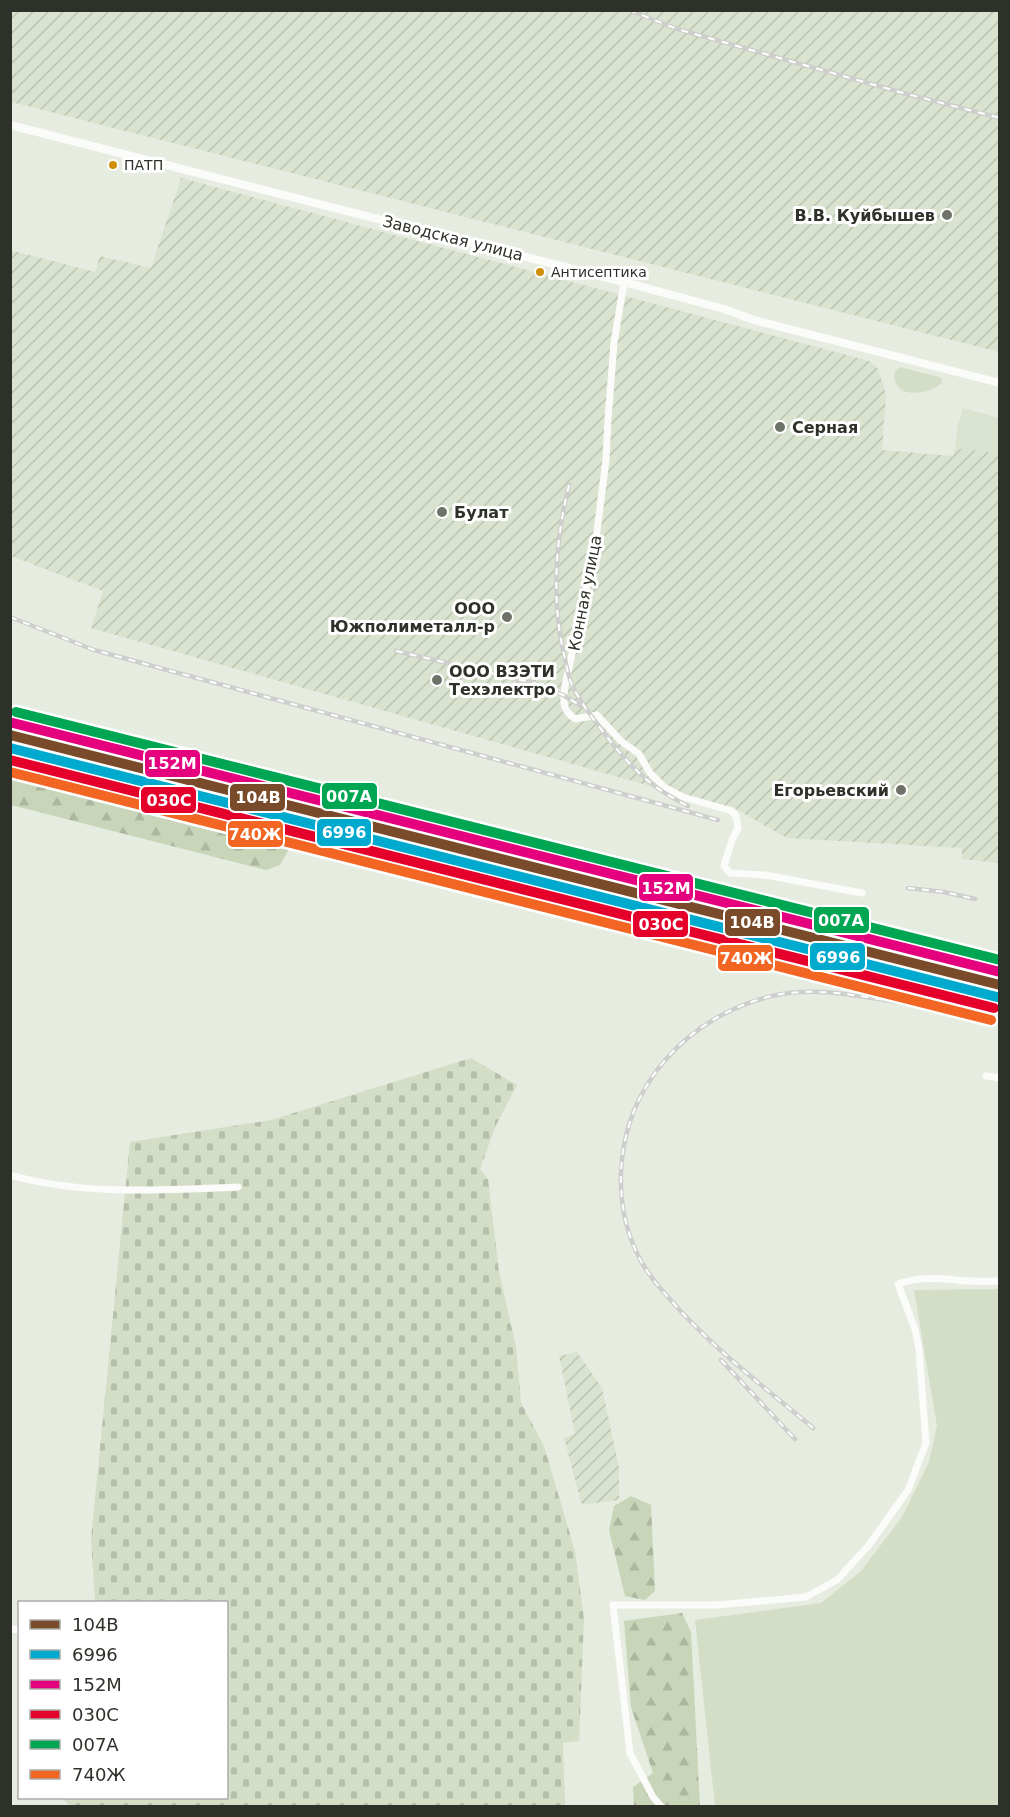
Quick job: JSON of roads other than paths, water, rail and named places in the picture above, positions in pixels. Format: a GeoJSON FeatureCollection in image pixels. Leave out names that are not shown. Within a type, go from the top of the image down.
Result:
{"type":"FeatureCollection","features":[{"type":"Feature","properties":{"kind":"street","name":"Заводская улица"},"geometry":{"type":"LineString","coordinates":[[10,125],[624,282],[724,309],[764,323],[999,383]]}},
{"type":"Feature","properties":{"kind":"street","name":"Конная улица"},"geometry":{"type":"LineString","coordinates":[[624,282],[614,343],[606,460],[595,547],[563,695],[564,707],[567,713],[576,719],[597,716],[621,741],[639,754],[650,773],[673,793],[732,811],[736,816],[738,828],[724,866],[730,873],[765,875],[862,893]]}},
{"type":"Feature","properties":{"kind":"street"},"geometry":{"type":"LineString","coordinates":[[986,1076],[999,1078]]}},
{"type":"Feature","properties":{"kind":"street"},"geometry":{"type":"LineString","coordinates":[[10,1175],[78,1188],[146,1191],[238,1187]]}},
{"type":"Feature","properties":{"kind":"street"},"geometry":{"type":"LineString","coordinates":[[661,1806],[653,1797],[630,1753],[613,1605],[717,1605],[806,1597],[837,1580],[868,1545],[908,1490],[926,1443],[919,1350],[915,1329],[898,1284],[910,1280],[939,1277],[956,1280],[999,1281]]}},
{"type":"Feature","properties":{"kind":"railway"},"geometry":{"type":"LineString","coordinates":[[629,10],[677,29],[1000,118]]}},
{"type":"Feature","properties":{"kind":"railway"},"geometry":{"type":"LineString","coordinates":[[569,485],[560,528],[556,594],[561,637],[571,682],[591,716],[628,762],[655,786],[688,806]]}},
{"type":"Feature","properties":{"kind":"railway"},"geometry":{"type":"LineString","coordinates":[[10,617],[94,650],[718,820]]}},
{"type":"Feature","properties":{"kind":"railway"},"geometry":{"type":"LineString","coordinates":[[396,651],[534,683],[563,695],[581,706]]}},
{"type":"Feature","properties":{"kind":"railway"},"geometry":{"type":"LineString","coordinates":[[10,725],[478,842]]}},
{"type":"Feature","properties":{"kind":"railway"},"geometry":{"type":"LineString","coordinates":[[678,884],[726,894]]}},
{"type":"Feature","properties":{"kind":"railway"},"geometry":{"type":"LineString","coordinates":[[908,888],[944,892],[975,899]]}},
{"type":"Feature","properties":{"kind":"railway"},"geometry":{"type":"LineString","coordinates":[[717,897],[755,901],[858,922]]}},
{"type":"Feature","properties":{"kind":"railway"},"geometry":{"type":"LineString","coordinates":[[813,1428],[702,1333],[664,1293],[647,1271],[631,1240],[623,1207],[621,1173],[625,1141],[634,1111],[648,1084],[666,1059],[688,1038],[713,1020],[742,1006],[788,993],[835,993],[898,1002]]}},
{"type":"Feature","properties":{"kind":"railway"},"geometry":{"type":"LineString","coordinates":[[721,1360],[795,1439]]}},
{"type":"Feature","properties":{"kind":"place","name":"ПАТП"},"geometry":{"type":"Point","coordinates":[113,165]}},
{"type":"Feature","properties":{"kind":"place","name":"В.В. Куйбышев"},"geometry":{"type":"Point","coordinates":[947,215]}},
{"type":"Feature","properties":{"kind":"place","name":"Антисептика"},"geometry":{"type":"Point","coordinates":[540,272]}},
{"type":"Feature","properties":{"kind":"place","name":"Серная"},"geometry":{"type":"Point","coordinates":[780,427]}},
{"type":"Feature","properties":{"kind":"place","name":"Булат"},"geometry":{"type":"Point","coordinates":[442,512]}},
{"type":"Feature","properties":{"kind":"place","name":"ООО Южполиметалл-р"},"geometry":{"type":"Point","coordinates":[507,617]}},
{"type":"Feature","properties":{"kind":"place","name":"ООО ВЗЭТИ Техэлектро"},"geometry":{"type":"Point","coordinates":[437,680]}},
{"type":"Feature","properties":{"kind":"place","name":"Егорьевский"},"geometry":{"type":"Point","coordinates":[901,790]}}]}
